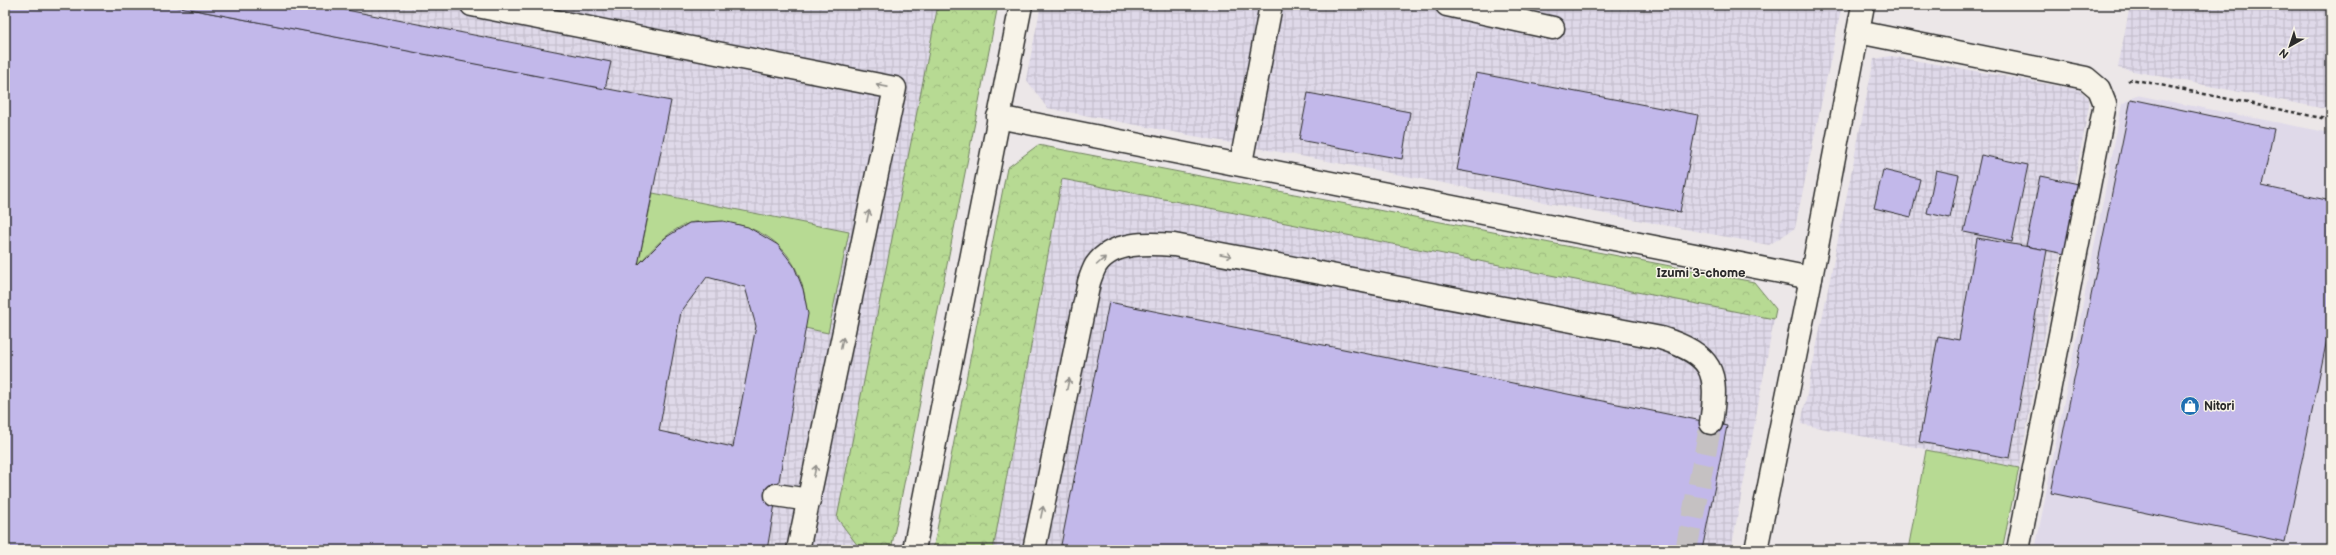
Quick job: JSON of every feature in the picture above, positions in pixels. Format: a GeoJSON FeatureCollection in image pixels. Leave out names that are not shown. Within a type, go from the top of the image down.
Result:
{"type":"FeatureCollection","features":[{"type":"Feature","properties":{"kind":"street"},"geometry":{"type":"LineString","coordinates":[[472,5],[895,88],[798,550]]}},
{"type":"Feature","properties":{"kind":"street"},"geometry":{"type":"LineString","coordinates":[[914,550],[1021,5]]}},
{"type":"Feature","properties":{"kind":"street"},"geometry":{"type":"LineString","coordinates":[[1241,163],[1271,5]]}},
{"type":"Feature","properties":{"kind":"street"},"geometry":{"type":"LineString","coordinates":[[1447,5],[1553,28]]}},
{"type":"Feature","properties":{"kind":"street"},"geometry":{"type":"LineString","coordinates":[[1757,550],[1863,5]]}},
{"type":"Feature","properties":{"kind":"street"},"geometry":{"type":"LineString","coordinates":[[1858,32],[2086,78],[2099,88],[2105,104],[2018,550]]}},
{"type":"Feature","properties":{"kind":"street"},"geometry":{"type":"LineString","coordinates":[[998,117],[1241,163],[1811,278]]}},
{"type":"Feature","properties":{"kind":"street"},"geometry":{"type":"LineString","coordinates":[[1034,550],[1088,282],[1097,264],[1115,249],[1146,243],[1174,245],[1661,338],[1685,346],[1703,359],[1712,375],[1715,393],[1711,423]]}},
{"type":"Feature","properties":{"kind":"street"},"geometry":{"type":"LineString","coordinates":[[776,495],[809,500]]}},
{"type":"Feature","properties":{"kind":"path"},"geometry":{"type":"LineString","coordinates":[[2099,88],[2131,80],[2331,120]]}},
{"type":"Feature","properties":{"kind":"shaded area"},"geometry":{"type":"Polygon","coordinates":[[[5,5],[998,5],[891,550],[5,550],[5,5]]]}},
{"type":"Feature","properties":{"kind":"shaded area"},"geometry":{"type":"Polygon","coordinates":[[[1041,5],[1842,5],[1795,228],[1769,245],[1047,108],[1026,79],[1041,5]]]}},
{"type":"Feature","properties":{"kind":"shaded area"},"geometry":{"type":"Polygon","coordinates":[[[2130,5],[2331,5],[2331,110],[2118,68],[2130,5]]]}},
{"type":"Feature","properties":{"kind":"shaded area"},"geometry":{"type":"Polygon","coordinates":[[[1891,56],[2080,90],[2089,99],[2089,106],[2019,468],[1801,424],[1874,59],[1891,56]]]}},
{"type":"Feature","properties":{"kind":"shaded area","name":"Nitori"},"geometry":{"type":"Polygon","coordinates":[[[2136,95],[2331,133],[2331,550],[2035,550],[2122,104],[2136,95]]]}},
{"type":"Feature","properties":{"kind":"shaded area"},"geometry":{"type":"Polygon","coordinates":[[[1038,145],[1754,282],[1776,309],[1731,550],[933,550],[1007,168],[1038,145]]]}},
{"type":"Feature","properties":{"kind":"green space"},"geometry":{"type":"Polygon","coordinates":[[[938,5],[998,5],[891,550],[861,550],[837,518],[938,5]]]}},
{"type":"Feature","properties":{"kind":"green space"},"geometry":{"type":"Polygon","coordinates":[[[1038,145],[1754,282],[1776,309],[1774,319],[1062,179],[993,550],[933,550],[1007,168],[1038,145]]]}},
{"type":"Feature","properties":{"kind":"green space"},"geometry":{"type":"Polygon","coordinates":[[[653,193],[849,232],[828,333],[805,328],[806,306],[798,272],[786,253],[778,245],[763,234],[754,230],[736,224],[727,223],[690,223],[668,235],[638,265],[653,193]]]}},
{"type":"Feature","properties":{"kind":"green space"},"geometry":{"type":"Polygon","coordinates":[[[1926,450],[2019,468],[2002,550],[1908,550],[1926,450]]]}},
{"type":"Feature","properties":{"kind":"building"},"geometry":{"type":"Polygon","coordinates":[[[5,5],[169,5],[671,101],[638,265],[665,238],[689,223],[723,221],[748,227],[778,245],[794,266],[803,289],[808,314],[767,550],[5,550],[5,5]],[[707,277],[681,312],[659,431],[733,447],[756,326],[745,287],[707,277]]]}},
{"type":"Feature","properties":{"kind":"building"},"geometry":{"type":"Polygon","coordinates":[[[169,5],[321,5],[611,62],[605,89],[169,5]]]}},
{"type":"Feature","properties":{"kind":"building"},"geometry":{"type":"Polygon","coordinates":[[[1476,73],[1698,115],[1680,212],[1457,170],[1476,73]]]}},
{"type":"Feature","properties":{"kind":"building"},"geometry":{"type":"Polygon","coordinates":[[[1308,93],[1410,112],[1402,159],[1299,140],[1308,93]]]}},
{"type":"Feature","properties":{"kind":"building","name":"Nitori"},"geometry":{"type":"Polygon","coordinates":[[[2131,99],[2274,129],[2262,186],[2331,201],[2331,320],[2285,542],[2051,493],[2131,99]]]}},
{"type":"Feature","properties":{"kind":"building"},"geometry":{"type":"Polygon","coordinates":[[[1981,155],[2028,165],[2012,242],[1964,232],[1981,155]]]}},
{"type":"Feature","properties":{"kind":"building"},"geometry":{"type":"Polygon","coordinates":[[[1883,170],[1920,179],[1911,217],[1874,208],[1883,170]]]}},
{"type":"Feature","properties":{"kind":"building"},"geometry":{"type":"Polygon","coordinates":[[[1936,170],[1959,175],[1950,218],[1927,213],[1936,170]]]}},
{"type":"Feature","properties":{"kind":"building"},"geometry":{"type":"Polygon","coordinates":[[[2040,176],[2079,184],[2065,254],[2026,246],[2040,176]]]}},
{"type":"Feature","properties":{"kind":"building"},"geometry":{"type":"Polygon","coordinates":[[[1977,238],[2047,250],[2010,458],[1919,442],[1938,336],[1959,340],[1977,238]]]}},
{"type":"Feature","properties":{"kind":"building"},"geometry":{"type":"Polygon","coordinates":[[[1109,302],[1727,426],[1702,550],[1060,550],[1109,302]]]}},
{"type":"Feature","properties":{"kind":"tunnel"},"geometry":{"type":"LineString","coordinates":[[1686,550],[1711,423]]}},
{"type":"Feature","properties":{"kind":"place","name":"Nitori"},"geometry":{"type":"Point","coordinates":[2190,406]}},
{"type":"Feature","properties":{"kind":"district","name":"Izumi 3-chome"},"geometry":{"type":"Point","coordinates":[1701,272]}}]}
